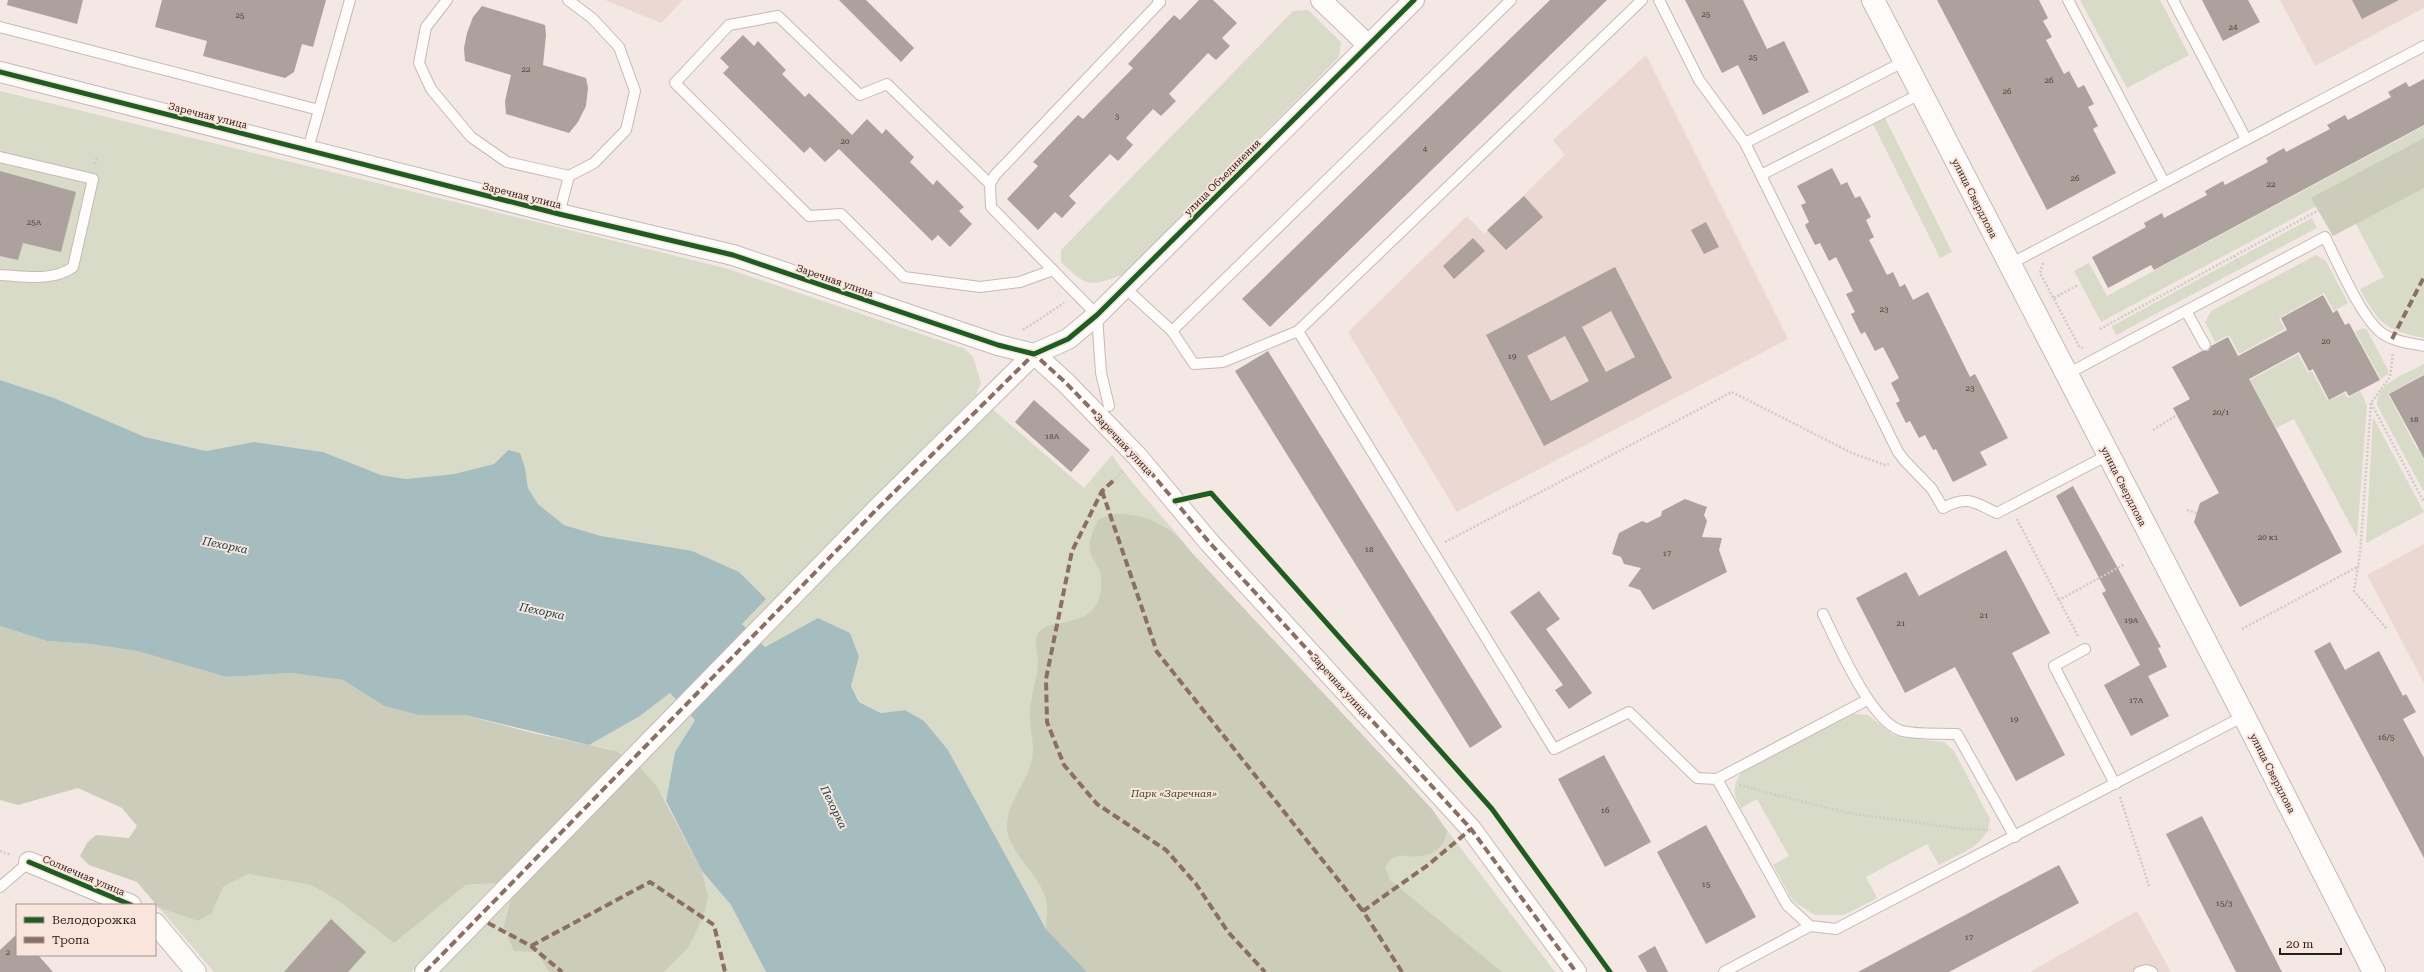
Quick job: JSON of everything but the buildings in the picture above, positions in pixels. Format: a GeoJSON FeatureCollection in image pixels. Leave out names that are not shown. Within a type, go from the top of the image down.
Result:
{"type":"FeatureCollection","features":[{"type":"Feature","properties":{"kind":"main road","name":"улица Свердлова"},"geometry":{"type":"LineString","coordinates":[[1873,0],[2244,716],[2374,972]]}},
{"type":"Feature","properties":{"kind":"street"},"geometry":{"type":"LineString","coordinates":[[1321,0],[1368,45]]}},
{"type":"Feature","properties":{"kind":"street","name":"улица Объединения"},"geometry":{"type":"LineString","coordinates":[[1034,354],[1068,339],[1097,315],[1414,0]]}},
{"type":"Feature","properties":{"kind":"street","name":"Заречная улица"},"geometry":{"type":"LineString","coordinates":[[0,72],[308,149],[559,214],[733,255],[998,345],[1034,354],[1065,382],[1137,456],[1209,542],[1471,829],[1576,972]]}},
{"type":"Feature","properties":{"kind":"street"},"geometry":{"type":"LineString","coordinates":[[424,972],[506,890],[878,508],[1034,354]]}},
{"type":"Feature","properties":{"kind":"street","name":"Солнечная улица"},"geometry":{"type":"LineString","coordinates":[[29,862],[129,904]]}},
{"type":"Feature","properties":{"kind":"street"},"geometry":{"type":"LineString","coordinates":[[156,924],[196,972]]}},
{"type":"Feature","properties":{"kind":"lane"},"geometry":{"type":"LineString","coordinates":[[308,149],[350,0]]}},
{"type":"Feature","properties":{"kind":"lane"},"geometry":{"type":"LineString","coordinates":[[447,0],[426,27],[419,63],[431,89],[471,137],[507,162],[569,176],[594,163],[626,130],[635,91],[619,47],[592,18],[568,0]]}},
{"type":"Feature","properties":{"kind":"lane"},"geometry":{"type":"LineString","coordinates":[[1109,406],[1101,373],[1097,315],[992,207],[990,184],[995,175],[1160,2],[1158,0]]}},
{"type":"Feature","properties":{"kind":"lane"},"geometry":{"type":"LineString","coordinates":[[1172,331],[1511,0]]}},
{"type":"Feature","properties":{"kind":"lane"},"geometry":{"type":"LineString","coordinates":[[1124,287],[1172,331],[1194,364],[1222,362],[1298,331],[1642,0]]}},
{"type":"Feature","properties":{"kind":"lane"},"geometry":{"type":"LineString","coordinates":[[1659,0],[1699,80],[1745,143],[1905,461],[1932,489],[1943,508],[1957,501],[1971,500],[1997,513],[2108,456]]}},
{"type":"Feature","properties":{"kind":"lane"},"geometry":{"type":"LineString","coordinates":[[2068,0],[2164,182]]}},
{"type":"Feature","properties":{"kind":"lane"},"geometry":{"type":"LineString","coordinates":[[2173,0],[2246,139]]}},
{"type":"Feature","properties":{"kind":"lane"},"geometry":{"type":"LineString","coordinates":[[990,184],[888,84],[860,95],[778,16],[729,25],[675,83],[809,216],[841,214],[904,277],[980,287],[1020,282],[1053,270]]}},
{"type":"Feature","properties":{"kind":"lane"},"geometry":{"type":"LineString","coordinates":[[0,26],[318,110]]}},
{"type":"Feature","properties":{"kind":"lane"},"geometry":{"type":"LineString","coordinates":[[2010,264],[2424,46]]}},
{"type":"Feature","properties":{"kind":"lane"},"geometry":{"type":"LineString","coordinates":[[1745,143],[1905,61]]}},
{"type":"Feature","properties":{"kind":"lane"},"geometry":{"type":"LineString","coordinates":[[1761,175],[1922,93]]}},
{"type":"Feature","properties":{"kind":"lane"},"geometry":{"type":"LineString","coordinates":[[0,157],[93,179],[73,267],[65,273],[53,276],[0,276]]}},
{"type":"Feature","properties":{"kind":"lane"},"geometry":{"type":"LineString","coordinates":[[559,214],[569,176]]}},
{"type":"Feature","properties":{"kind":"lane"},"geometry":{"type":"LineString","coordinates":[[2067,374],[2325,237],[2370,322],[2382,334],[2392,339],[2424,346]]}},
{"type":"Feature","properties":{"kind":"lane"},"geometry":{"type":"LineString","coordinates":[[2186,311],[2205,345]]}},
{"type":"Feature","properties":{"kind":"lane"},"geometry":{"type":"LineString","coordinates":[[1298,331],[1433,549],[1554,749],[1629,712],[1697,778],[1718,779],[1867,700]]}},
{"type":"Feature","properties":{"kind":"lane"},"geometry":{"type":"LineString","coordinates":[[1823,614],[1867,700],[1879,714],[1901,730],[1957,734],[2014,837]]}},
{"type":"Feature","properties":{"kind":"lane"},"geometry":{"type":"LineString","coordinates":[[2085,649],[2054,666],[2115,784]]}},
{"type":"Feature","properties":{"kind":"lane"},"geometry":{"type":"LineString","coordinates":[[1724,972],[1810,926],[1836,928],[2014,837],[2244,716]]}},
{"type":"Feature","properties":{"kind":"lane"},"geometry":{"type":"LineString","coordinates":[[1718,779],[1787,905],[1810,926]]}},
{"type":"Feature","properties":{"kind":"lane"},"geometry":{"type":"LineString","coordinates":[[0,887],[29,862]]}},
{"type":"Feature","properties":{"kind":"lane"},"geometry":{"type":"LineString","coordinates":[[2140,972],[2146,970],[2152,972]]}},
{"type":"Feature","properties":{"kind":"path"},"geometry":{"type":"LineString","coordinates":[[2100,329],[2424,153]]}},
{"type":"Feature","properties":{"kind":"path"},"geometry":{"type":"LineString","coordinates":[[2049,259],[2044,263],[2040,273],[2079,346],[2087,350]]}},
{"type":"Feature","properties":{"kind":"path"},"geometry":{"type":"LineString","coordinates":[[2054,298],[2078,285]]}},
{"type":"Feature","properties":{"kind":"path"},"geometry":{"type":"LineString","coordinates":[[1023,330],[1077,294]]}},
{"type":"Feature","properties":{"kind":"path"},"geometry":{"type":"LineString","coordinates":[[2387,629],[2354,591],[2359,566],[2371,403],[2390,377],[2393,357],[2392,339]]}},
{"type":"Feature","properties":{"kind":"path"},"geometry":{"type":"LineString","coordinates":[[1433,549],[1732,392],[1852,454],[1885,465],[1905,461]]}},
{"type":"Feature","properties":{"kind":"path"},"geometry":{"type":"LineString","coordinates":[[2371,403],[2424,502]]}},
{"type":"Feature","properties":{"kind":"path"},"geometry":{"type":"LineString","coordinates":[[2153,430],[2178,415]]}},
{"type":"Feature","properties":{"kind":"path"},"geometry":{"type":"LineString","coordinates":[[2010,507],[2085,649]]}},
{"type":"Feature","properties":{"kind":"path"},"geometry":{"type":"LineString","coordinates":[[2186,510],[2197,513]]}},
{"type":"Feature","properties":{"kind":"path"},"geometry":{"type":"LineString","coordinates":[[2059,600],[2125,564]]}},
{"type":"Feature","properties":{"kind":"path"},"geometry":{"type":"LineString","coordinates":[[2242,629],[2359,566]]}},
{"type":"Feature","properties":{"kind":"path"},"geometry":{"type":"LineString","coordinates":[[1718,779],[1848,813],[1956,828],[1990,830],[2014,837]]}},
{"type":"Feature","properties":{"kind":"path"},"geometry":{"type":"LineString","coordinates":[[2115,784],[2149,886]]}},
{"type":"Feature","properties":{"kind":"shaded area"},"geometry":{"type":"Polygon","coordinates":[[[605,0],[683,0],[661,23],[605,0]]]}},
{"type":"Feature","properties":{"kind":"shaded area"},"geometry":{"type":"Polygon","coordinates":[[[2280,0],[2424,0],[2424,8],[2315,66],[2280,0]]]}},
{"type":"Feature","properties":{"kind":"shaded area"},"geometry":{"type":"Polygon","coordinates":[[[1646,55],[1788,339],[1457,512],[1348,332],[1467,216],[1484,234],[1565,155],[1553,140],[1646,55]]]}},
{"type":"Feature","properties":{"kind":"shaded area"},"geometry":{"type":"Polygon","coordinates":[[[2424,544],[2424,683],[2367,575],[2424,544]]]}},
{"type":"Feature","properties":{"kind":"shaded area"},"geometry":{"type":"Polygon","coordinates":[[[2137,911],[2171,972],[2030,972],[2137,911]]]}},
{"type":"Feature","properties":{"kind":"green space"},"geometry":{"type":"Polygon","coordinates":[[[2080,0],[2160,0],[2189,55],[2127,88],[2080,0]]]}},
{"type":"Feature","properties":{"kind":"green space"},"geometry":{"type":"Polygon","coordinates":[[[1308,10],[1341,42],[1339,57],[1124,274],[1104,281],[1090,283],[1077,277],[1070,271],[1061,262],[1061,250],[1293,11],[1308,10]]]}},
{"type":"Feature","properties":{"kind":"green space"},"geometry":{"type":"Polygon","coordinates":[[[0,91],[725,268],[965,349],[973,357],[981,383],[976,395],[871,501],[884,515],[991,408],[1084,488],[1112,455],[1131,481],[1191,552],[1431,809],[1555,972],[1087,972],[1046,929],[948,750],[924,722],[905,710],[881,713],[860,702],[851,686],[859,657],[818,618],[765,647],[742,624],[601,536],[564,525],[538,504],[528,488],[525,468],[508,450],[494,464],[454,474],[406,479],[381,475],[323,452],[254,442],[206,451],[145,437],[54,398],[0,380],[0,91]]]}},
{"type":"Feature","properties":{"kind":"green space"},"geometry":{"type":"Polygon","coordinates":[[[1885,118],[1952,252],[1940,258],[1873,124],[1885,118]]]}},
{"type":"Feature","properties":{"kind":"green space"},"geometry":{"type":"Polygon","coordinates":[[[2424,126],[2424,148],[2101,322],[2074,271],[2089,263],[2107,296],[2424,126]]]}},
{"type":"Feature","properties":{"kind":"green space"},"geometry":{"type":"Polygon","coordinates":[[[2424,138],[2424,188],[2333,236],[2311,198],[2424,138]]]}},
{"type":"Feature","properties":{"kind":"green space"},"geometry":{"type":"Polygon","coordinates":[[[2424,169],[2424,338],[2400,332],[2384,324],[2378,318],[2367,301],[2360,289],[2384,277],[2348,209],[2424,169]]]}},
{"type":"Feature","properties":{"kind":"green space"},"geometry":{"type":"Polygon","coordinates":[[[2312,218],[2317,228],[2116,335],[2112,326],[2312,218]]]}},
{"type":"Feature","properties":{"kind":"green space"},"geometry":{"type":"Polygon","coordinates":[[[2316,255],[2326,261],[2348,303],[2334,311],[2324,293],[2279,318],[2285,329],[2239,354],[2229,335],[2215,342],[2205,322],[2211,311],[2316,255]]]}},
{"type":"Feature","properties":{"kind":"green space"},"geometry":{"type":"Polygon","coordinates":[[[2363,328],[2367,330],[2388,370],[2388,374],[2381,379],[2355,332],[2363,328]]]}},
{"type":"Feature","properties":{"kind":"green space"},"geometry":{"type":"Polygon","coordinates":[[[2298,354],[2308,373],[2312,371],[2328,401],[2345,393],[2348,398],[2360,391],[2367,405],[2357,537],[2294,419],[2276,428],[2250,380],[2298,354]]]}},
{"type":"Feature","properties":{"kind":"green space"},"geometry":{"type":"Polygon","coordinates":[[[2424,364],[2424,374],[2388,394],[2417,449],[2421,447],[2424,452],[2424,492],[2377,405],[2378,397],[2387,385],[2401,375],[2424,364]]]}},
{"type":"Feature","properties":{"kind":"green space"},"geometry":{"type":"Polygon","coordinates":[[[2373,417],[2424,512],[2366,543],[2373,417]]]}},
{"type":"Feature","properties":{"kind":"green space","name":"Парк «Заречная»"},"geometry":{"type":"Polygon","coordinates":[[[1115,514],[1127,514],[1148,519],[1158,523],[1176,535],[1432,809],[1447,831],[1442,845],[1435,851],[1426,855],[1415,857],[1397,856],[1393,858],[1385,867],[1390,880],[1502,972],[1087,972],[1046,929],[1046,899],[1037,880],[1012,845],[1008,835],[1007,825],[1011,806],[1032,761],[1033,751],[1030,711],[1038,666],[1036,645],[1037,638],[1040,631],[1046,627],[1083,617],[1096,605],[1101,592],[1101,578],[1099,569],[1091,554],[1091,538],[1093,530],[1099,519],[1115,514]]]}},
{"type":"Feature","properties":{"kind":"green space"},"geometry":{"type":"Polygon","coordinates":[[[0,626],[47,641],[90,644],[137,651],[226,677],[291,673],[343,680],[384,706],[418,715],[465,715],[529,732],[617,751],[642,769],[658,788],[702,871],[708,896],[704,915],[688,948],[664,972],[549,972],[536,952],[514,951],[504,926],[512,895],[499,883],[466,885],[394,943],[337,900],[311,885],[249,874],[223,887],[212,913],[198,921],[159,908],[137,882],[89,865],[80,856],[87,843],[96,835],[129,838],[137,826],[122,808],[78,788],[18,805],[0,800],[0,626]]]}},
{"type":"Feature","properties":{"kind":"green space"},"geometry":{"type":"Polygon","coordinates":[[[670,693],[695,720],[675,752],[666,801],[645,772],[631,759],[613,750],[589,745],[640,716],[670,693]]]}},
{"type":"Feature","properties":{"kind":"green space"},"geometry":{"type":"Polygon","coordinates":[[[1852,714],[1868,715],[1893,735],[1903,738],[1944,742],[1954,751],[1990,819],[1984,836],[1972,848],[1939,865],[1927,844],[1866,877],[1877,898],[1844,915],[1815,915],[1793,901],[1773,865],[1789,856],[1757,799],[1741,808],[1736,799],[1735,787],[1741,773],[1852,714]]]}},
{"type":"Feature","properties":{"kind":"green space"},"geometry":{"type":"Polygon","coordinates":[[[702,871],[731,905],[766,972],[664,972],[688,948],[708,896],[702,871]]]}},
{"type":"Feature","properties":{"kind":"green space"},"geometry":{"type":"Polygon","coordinates":[[[249,874],[311,885],[337,900],[394,943],[466,885],[499,883],[411,972],[214,972],[159,908],[198,921],[212,913],[223,887],[249,874]]]}},
{"type":"Feature","properties":{"kind":"green space"},"geometry":{"type":"Polygon","coordinates":[[[512,895],[536,952],[549,972],[437,972],[512,895]]]}},
{"type":"Feature","properties":{"kind":"water","name":"Пехорка"},"geometry":{"type":"Polygon","coordinates":[[[0,380],[54,398],[145,437],[206,451],[254,442],[323,452],[381,475],[406,479],[454,474],[494,464],[508,450],[520,453],[525,468],[528,488],[538,504],[564,525],[601,536],[692,551],[739,572],[766,599],[742,624],[765,647],[818,618],[850,633],[859,657],[851,686],[859,702],[881,713],[905,710],[924,721],[948,750],[1046,929],[1087,972],[766,972],[731,905],[702,871],[666,801],[675,752],[695,720],[670,693],[640,716],[589,745],[465,715],[418,715],[384,706],[343,680],[291,673],[226,677],[137,651],[90,644],[47,641],[0,626],[0,380]]]}},
{"type":"Feature","properties":{"kind":"marked path"},"geometry":{"type":"LineString","coordinates":[[2392,339],[2424,277]]}},
{"type":"Feature","properties":{"kind":"marked path"},"geometry":{"type":"LineString","coordinates":[[425,972],[878,508],[1034,354],[1065,382],[1137,456],[1209,542],[1471,829],[1576,972]]}},
{"type":"Feature","properties":{"kind":"marked path"},"geometry":{"type":"LineString","coordinates":[[1113,481],[1102,491],[1072,551],[1046,679],[1047,722],[1064,765],[1097,804],[1166,850],[1196,884],[1228,932],[1265,972]]}},
{"type":"Feature","properties":{"kind":"marked path"},"geometry":{"type":"LineString","coordinates":[[1102,491],[1157,652],[1363,911]]}},
{"type":"Feature","properties":{"kind":"marked path"},"geometry":{"type":"LineString","coordinates":[[1402,972],[1363,911],[1428,865],[1471,829]]}},
{"type":"Feature","properties":{"kind":"marked path"},"geometry":{"type":"LineString","coordinates":[[531,946],[650,882],[714,925],[725,972]]}},
{"type":"Feature","properties":{"kind":"marked path"},"geometry":{"type":"LineString","coordinates":[[488,923],[531,946],[562,972]]}},
{"type":"Feature","properties":{"kind":"cycle path"},"geometry":{"type":"LineString","coordinates":[[0,72],[559,214],[733,255],[998,345],[1034,354],[1068,339],[1097,315],[1414,0]]}},
{"type":"Feature","properties":{"kind":"cycle path"},"geometry":{"type":"LineString","coordinates":[[1175,501],[1211,493],[1492,809],[1610,972]]}},
{"type":"Feature","properties":{"kind":"cycle path"},"geometry":{"type":"LineString","coordinates":[[29,862],[129,904]]}}]}
